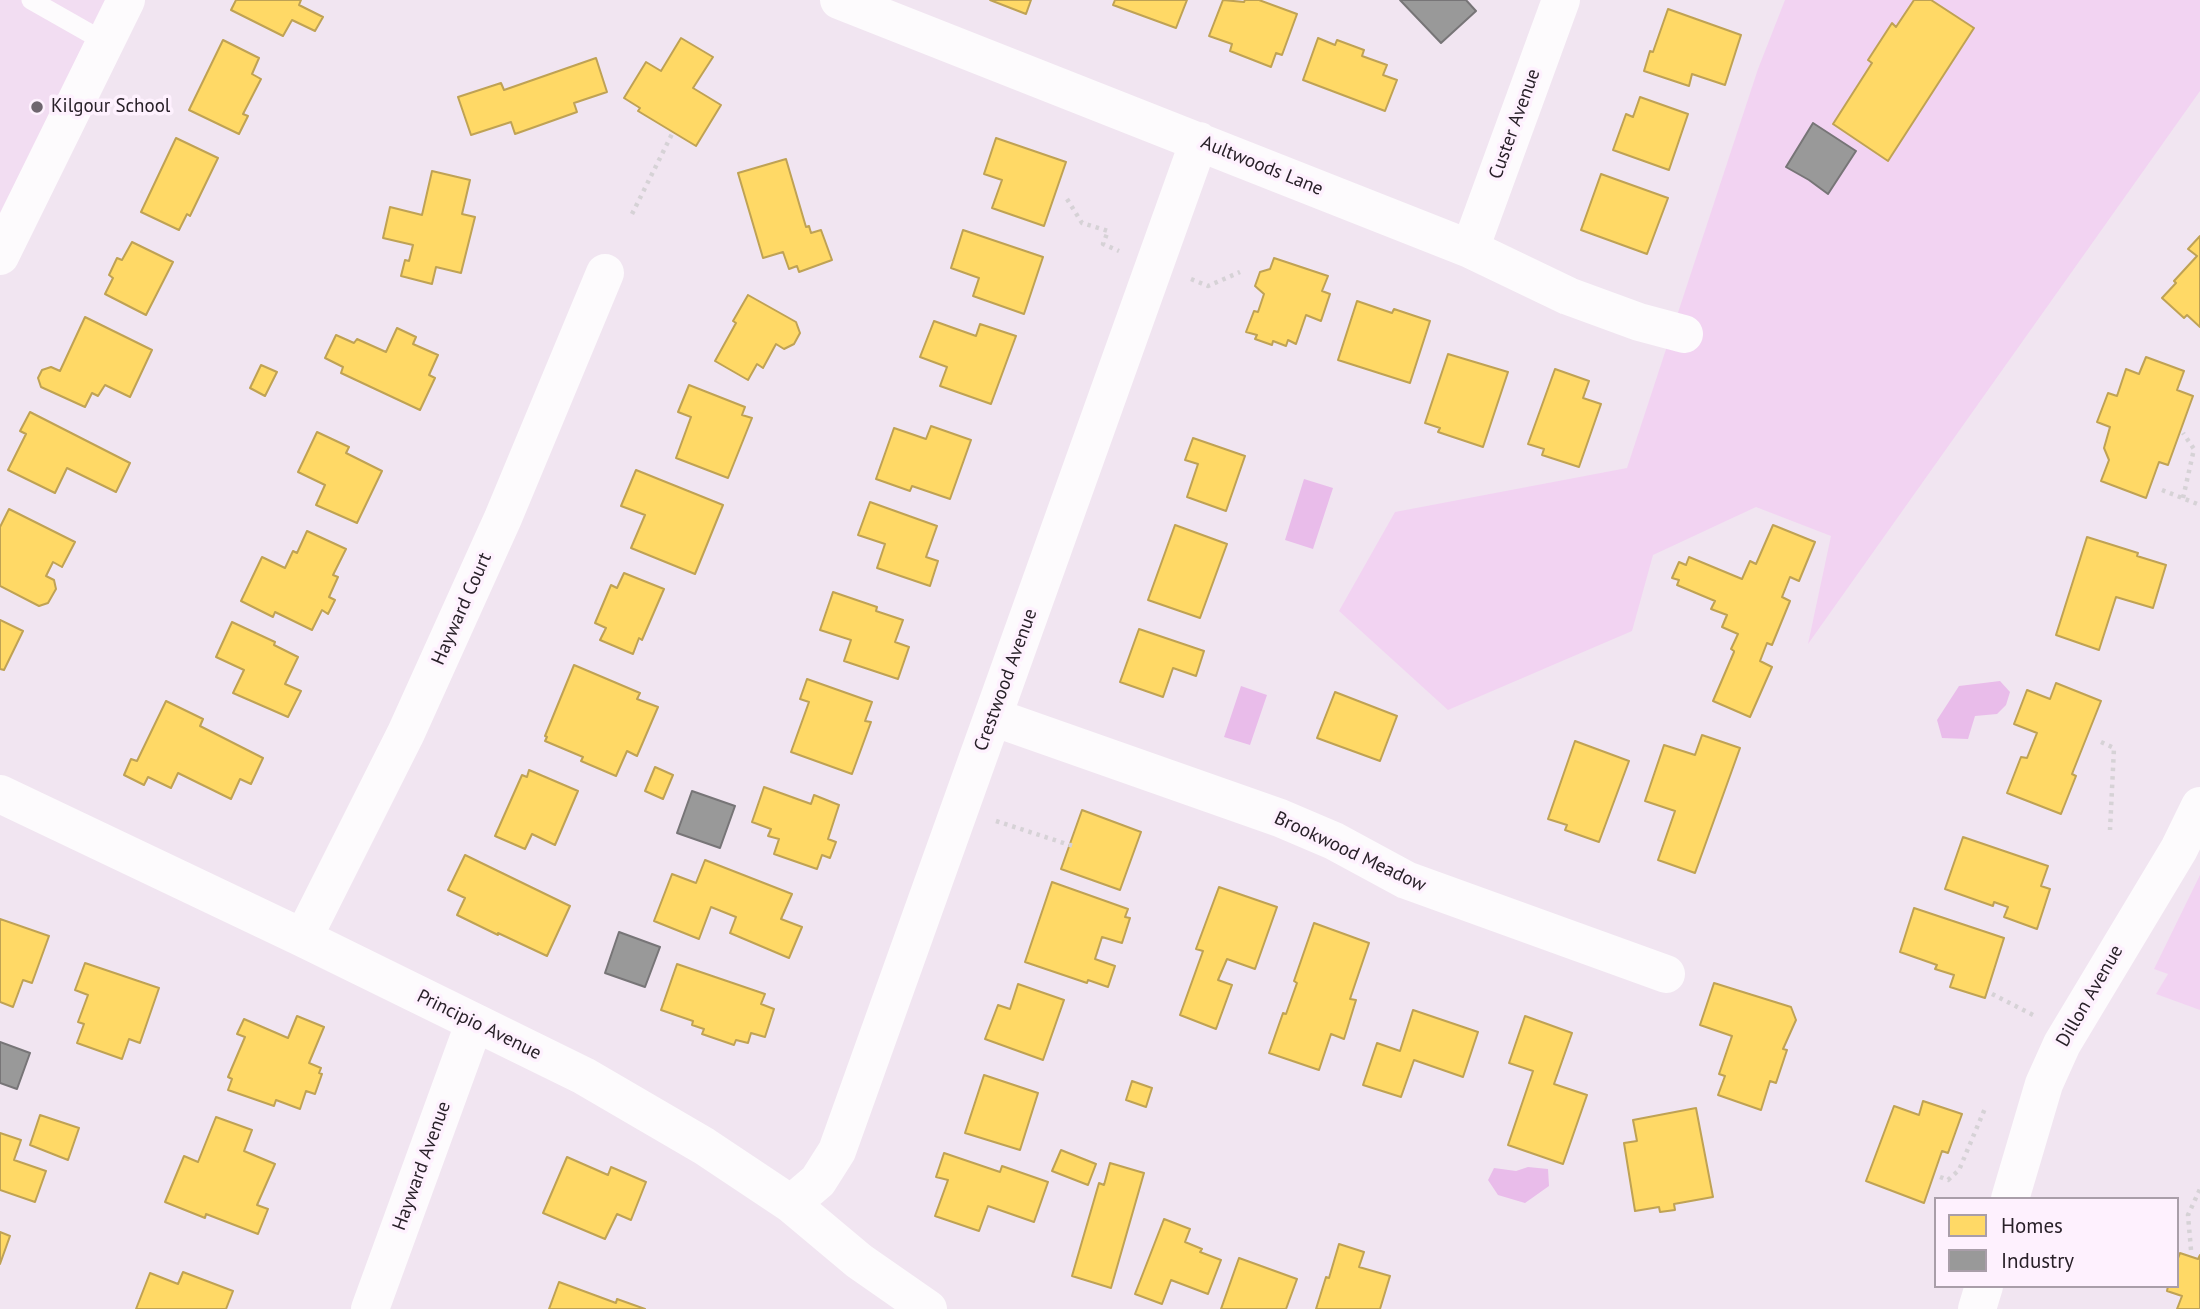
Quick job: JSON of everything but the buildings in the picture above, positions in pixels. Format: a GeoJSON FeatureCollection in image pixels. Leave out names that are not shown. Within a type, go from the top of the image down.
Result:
{"type":"FeatureCollection","features":[{"type":"Feature","properties":{"kind":"street"},"geometry":{"type":"LineString","coordinates":[[0,256],[126,0]]}},
{"type":"Feature","properties":{"kind":"street","name":"Aultwoods Lane"},"geometry":{"type":"LineString","coordinates":[[839,0],[1470,248],[1568,296],[1639,322],[1684,334]]}},
{"type":"Feature","properties":{"kind":"street","name":"Custer Avenue"},"geometry":{"type":"LineString","coordinates":[[1470,248],[1561,0]]}},
{"type":"Feature","properties":{"kind":"street","name":"Crestwood Avenue"},"geometry":{"type":"LineString","coordinates":[[790,1204],[818,1181],[837,1151],[1199,141]]}},
{"type":"Feature","properties":{"kind":"street","name":"Hayward Court"},"geometry":{"type":"LineString","coordinates":[[303,938],[407,733],[503,518],[605,274]]}},
{"type":"Feature","properties":{"kind":"street","name":"Brookwood Meadow"},"geometry":{"type":"LineString","coordinates":[[993,717],[1280,818],[1334,841],[1406,880],[1666,974]]}},
{"type":"Feature","properties":{"kind":"street","name":"Principio Avenue"},"geometry":{"type":"LineString","coordinates":[[0,794],[584,1076],[705,1146],[790,1204],[859,1261],[928,1309]]}},
{"type":"Feature","properties":{"kind":"street","name":"Dillon Avenue"},"geometry":{"type":"LineString","coordinates":[[2011,1197],[2044,1084],[2067,1032],[2179,849],[2200,806]]}},
{"type":"Feature","properties":{"kind":"street","name":"Hayward Avenue"},"geometry":{"type":"LineString","coordinates":[[370,1309],[474,1024]]}},
{"type":"Feature","properties":{"kind":"street"},"geometry":{"type":"LineString","coordinates":[[1977,1309],[1983,1288]]}},
{"type":"Feature","properties":{"kind":"lane"},"geometry":{"type":"LineString","coordinates":[[31,0],[105,42]]}},
{"type":"Feature","properties":{"kind":"path"},"geometry":{"type":"LineString","coordinates":[[632,214],[672,134]]}},
{"type":"Feature","properties":{"kind":"path"},"geometry":{"type":"LineString","coordinates":[[1068,200],[1082,223],[1108,231],[1103,244],[1125,253]]}},
{"type":"Feature","properties":{"kind":"path"},"geometry":{"type":"LineString","coordinates":[[1186,277],[1208,286],[1240,272]]}},
{"type":"Feature","properties":{"kind":"path"},"geometry":{"type":"LineString","coordinates":[[2183,433],[2194,449],[2183,498]]}},
{"type":"Feature","properties":{"kind":"path"},"geometry":{"type":"LineString","coordinates":[[2162,490],[2200,505]]}},
{"type":"Feature","properties":{"kind":"path"},"geometry":{"type":"LineString","coordinates":[[2101,742],[2114,748],[2110,830]]}},
{"type":"Feature","properties":{"kind":"path"},"geometry":{"type":"LineString","coordinates":[[992,819],[1076,847]]}},
{"type":"Feature","properties":{"kind":"path"},"geometry":{"type":"LineString","coordinates":[[1992,994],[2067,1032]]}},
{"type":"Feature","properties":{"kind":"path"},"geometry":{"type":"LineString","coordinates":[[1940,1177],[1948,1180],[1959,1170],[1986,1106]]}},
{"type":"Feature","properties":{"kind":"path"},"geometry":{"type":"LineString","coordinates":[[2190,1250],[2188,1215],[2200,1189]]}},
{"type":"Feature","properties":{"kind":"shaded area","name":"Kilgour School"},"geometry":{"type":"Polygon","coordinates":[[[0,0],[126,0],[0,256],[0,0]]]}},
{"type":"Feature","properties":{"kind":"shaded area"},"geometry":{"type":"Polygon","coordinates":[[[1785,0],[2200,0],[2200,91],[1808,644],[1831,536],[1756,507],[1653,555],[1632,631],[1448,710],[1339,611],[1395,512],[1627,468],[1758,69],[1785,0]]]}},
{"type":"Feature","properties":{"kind":"shaded area"},"geometry":{"type":"Polygon","coordinates":[[[1304,479],[1333,488],[1313,549],[1285,540],[1304,479]]]}},
{"type":"Feature","properties":{"kind":"shaded area"},"geometry":{"type":"Polygon","coordinates":[[[2000,681],[2010,692],[2006,705],[1997,714],[1975,716],[1968,739],[1942,738],[1937,720],[1959,686],[2000,681]]]}},
{"type":"Feature","properties":{"kind":"shaded area"},"geometry":{"type":"Polygon","coordinates":[[[1241,686],[1267,695],[1250,745],[1224,737],[1241,686]]]}},
{"type":"Feature","properties":{"kind":"shaded area"},"geometry":{"type":"Polygon","coordinates":[[[2200,875],[2200,1010],[2156,994],[2168,974],[2154,969],[2200,875]]]}},
{"type":"Feature","properties":{"kind":"shaded area"},"geometry":{"type":"Polygon","coordinates":[[[1528,1167],[1548,1169],[1549,1186],[1525,1203],[1498,1195],[1488,1180],[1494,1168],[1516,1171],[1528,1167]]]}},
{"type":"Feature","properties":{"kind":"place","name":"Kilgour School"},"geometry":{"type":"Point","coordinates":[37,107]}}]}
